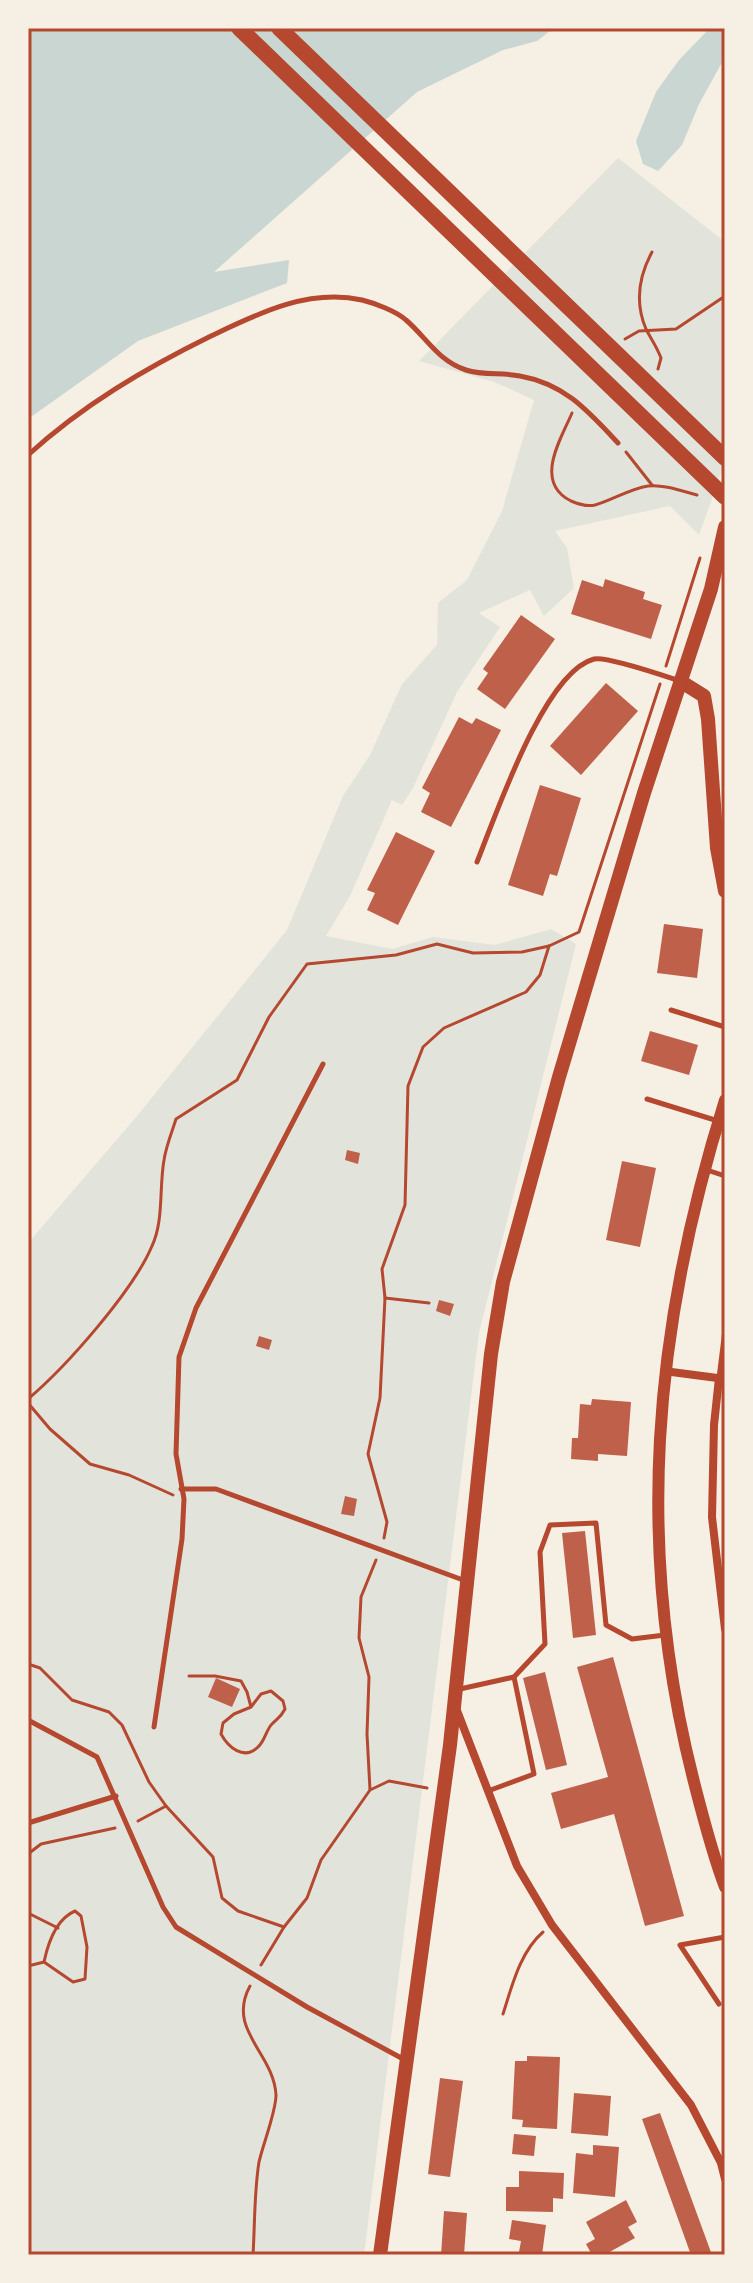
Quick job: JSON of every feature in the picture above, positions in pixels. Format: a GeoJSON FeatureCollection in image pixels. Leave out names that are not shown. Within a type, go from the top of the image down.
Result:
{"type":"FeatureCollection","features":[{"type":"Feature","properties":{"kind":"main road"},"geometry":{"type":"LineString","coordinates":[[239,28],[725,497]]}},
{"type":"Feature","properties":{"kind":"main road"},"geometry":{"type":"LineString","coordinates":[[279,28],[725,458]]}},
{"type":"Feature","properties":{"kind":"main road"},"geometry":{"type":"LineString","coordinates":[[691,464],[725,511]]}},
{"type":"Feature","properties":{"kind":"main road"},"geometry":{"type":"LineString","coordinates":[[380,2255],[456,1697],[491,1354],[503,1282],[559,1077],[644,793],[711,589],[725,527]]}},
{"type":"Feature","properties":{"kind":"main road"},"geometry":{"type":"LineString","coordinates":[[680,681],[704,696],[717,848],[725,891]]}},
{"type":"Feature","properties":{"kind":"street"},"geometry":{"type":"LineString","coordinates":[[725,1100],[703,1169],[679,1271],[664,1371],[658,1440],[657,1508],[671,1677],[685,1747],[725,1887]]}},
{"type":"Feature","properties":{"kind":"street"},"geometry":{"type":"LineString","coordinates":[[664,1371],[722,1378],[714,1425],[712,1517],[725,1629]]}},
{"type":"Feature","properties":{"kind":"street"},"geometry":{"type":"LineString","coordinates":[[456,1697],[517,1866],[552,1925],[691,2105],[721,2163],[725,2179]]}},
{"type":"Feature","properties":{"kind":"lane"},"geometry":{"type":"LineString","coordinates":[[28,455],[103,395],[154,364],[267,309],[319,297],[362,300],[404,317],[440,357],[464,369],[488,375],[519,375],[552,386],[577,400],[618,443]]}},
{"type":"Feature","properties":{"kind":"lane"},"geometry":{"type":"LineString","coordinates":[[477,862],[517,764],[551,696],[575,667],[598,657],[680,681]]}},
{"type":"Feature","properties":{"kind":"lane"},"geometry":{"type":"LineString","coordinates":[[671,1010],[725,1027]]}},
{"type":"Feature","properties":{"kind":"lane"},"geometry":{"type":"LineString","coordinates":[[154,1727],[182,1539],[184,1499],[176,1454],[179,1357],[196,1308],[323,1064]]}},
{"type":"Feature","properties":{"kind":"lane"},"geometry":{"type":"LineString","coordinates":[[647,1099],[719,1121]]}},
{"type":"Feature","properties":{"kind":"lane"},"geometry":{"type":"LineString","coordinates":[[703,1169],[725,1176]]}},
{"type":"Feature","properties":{"kind":"lane"},"geometry":{"type":"LineString","coordinates":[[722,1378],[725,1330]]}},
{"type":"Feature","properties":{"kind":"lane"},"geometry":{"type":"LineString","coordinates":[[181,1489],[216,1489],[468,1581]]}},
{"type":"Feature","properties":{"kind":"lane"},"geometry":{"type":"LineString","coordinates":[[456,1697],[514,1677],[545,1644],[540,1552],[550,1525],[596,1523],[606,1625],[632,1639],[666,1635]]}},
{"type":"Feature","properties":{"kind":"lane"},"geometry":{"type":"LineString","coordinates":[[488,1791],[534,1774],[514,1677]]}},
{"type":"Feature","properties":{"kind":"lane"},"geometry":{"type":"LineString","coordinates":[[28,1720],[97,1757],[163,1907],[176,1927],[307,2007],[406,2060]]}},
{"type":"Feature","properties":{"kind":"lane"},"geometry":{"type":"LineString","coordinates":[[28,1823],[116,1796]]}},
{"type":"Feature","properties":{"kind":"lane"},"geometry":{"type":"LineString","coordinates":[[719,2004],[680,1945],[725,1937]]}},
{"type":"Feature","properties":{"kind":"path"},"geometry":{"type":"LineString","coordinates":[[652,252],[644,267],[640,313],[661,358],[656,375]]}},
{"type":"Feature","properties":{"kind":"path"},"geometry":{"type":"LineString","coordinates":[[618,443],[652,485]]}},
{"type":"Feature","properties":{"kind":"path"},"geometry":{"type":"LineString","coordinates":[[184,1499],[129,1475],[90,1464],[50,1429],[28,1401],[54,1377],[125,1291],[153,1245],[161,1209],[164,1160],[176,1119],[237,1080],[269,1017],[307,964],[396,955],[437,944],[473,953],[522,952],[549,946],[579,932],[700,558]]}},
{"type":"Feature","properties":{"kind":"path"},"geometry":{"type":"LineString","coordinates":[[370,1790],[367,1734],[369,1677],[359,1638],[361,1597],[387,1522],[368,1454],[380,1398],[385,1298],[382,1269],[405,1205],[408,1086],[423,1047],[444,1028],[526,992],[540,975],[549,946]]}},
{"type":"Feature","properties":{"kind":"path"},"geometry":{"type":"LineString","coordinates":[[385,1298],[429,1303]]}},
{"type":"Feature","properties":{"kind":"path"},"geometry":{"type":"LineString","coordinates":[[189,1676],[215,1676],[241,1681],[251,1707]]}},
{"type":"Feature","properties":{"kind":"path"},"geometry":{"type":"LineString","coordinates":[[271,1691],[283,1701],[285,1709],[281,1718],[271,1725],[258,1748],[247,1752],[235,1751],[221,1734],[223,1723],[251,1707],[261,1694],[271,1691]]}},
{"type":"Feature","properties":{"kind":"path"},"geometry":{"type":"LineString","coordinates":[[284,1927],[307,1898],[321,1860],[370,1790],[389,1781],[444,1790]]}},
{"type":"Feature","properties":{"kind":"path"},"geometry":{"type":"LineString","coordinates":[[28,1854],[41,1844],[128,1825],[166,1806]]}},
{"type":"Feature","properties":{"kind":"path"},"geometry":{"type":"LineString","coordinates":[[28,1966],[44,1962],[73,1982],[85,1979],[87,1947],[81,1916],[75,1911],[68,1914],[49,1941],[44,1962]]}},
{"type":"Feature","properties":{"kind":"path"},"geometry":{"type":"LineString","coordinates":[[28,1913],[58,1928]]}},
{"type":"Feature","properties":{"kind":"path"},"geometry":{"type":"LineString","coordinates":[[503,2014],[516,1972],[534,1940],[552,1925]]}},
{"type":"Feature","properties":{"kind":"shaded area"},"geometry":{"type":"Polygon","coordinates":[[[28,28],[554,28],[537,41],[503,50],[417,92],[214,272],[289,260],[287,283],[138,341],[28,419],[28,28]]]}},
{"type":"Feature","properties":{"kind":"shaded area"},"geometry":{"type":"Polygon","coordinates":[[[710,28],[725,28],[725,57],[699,104],[682,145],[658,171],[643,164],[636,141],[656,92],[679,60],[710,28]]]}},
{"type":"Feature","properties":{"kind":"shaded area"},"geometry":{"type":"Polygon","coordinates":[[[618,158],[725,242],[725,462],[699,535],[670,506],[555,531],[567,548],[574,588],[544,616],[530,590],[479,613],[500,627],[457,692],[413,788],[402,805],[392,800],[350,896],[326,936],[392,949],[433,937],[495,945],[551,929],[576,944],[479,1333],[364,2255],[28,2255],[28,1243],[137,1116],[287,930],[343,796],[370,755],[402,684],[437,645],[438,603],[467,580],[502,511],[534,400],[494,382],[419,361],[618,158]]]}},
{"type":"Feature","properties":{"kind":"building"},"geometry":{"type":"Polygon","coordinates":[[[605,579],[645,592],[643,599],[662,605],[651,639],[571,614],[582,580],[603,587],[605,579]]]}},
{"type":"Feature","properties":{"kind":"building"},"geometry":{"type":"Polygon","coordinates":[[[521,615],[555,639],[505,709],[477,689],[488,673],[483,669],[521,615]]]}},
{"type":"Feature","properties":{"kind":"building"},"geometry":{"type":"Polygon","coordinates":[[[606,683],[638,711],[581,775],[550,746],[606,683]]]}},
{"type":"Feature","properties":{"kind":"building"},"geometry":{"type":"Polygon","coordinates":[[[459,717],[472,724],[476,718],[501,730],[451,827],[421,812],[430,793],[422,788],[459,717]]]}},
{"type":"Feature","properties":{"kind":"building"},"geometry":{"type":"Polygon","coordinates":[[[540,785],[581,798],[557,876],[550,874],[543,896],[508,885],[540,785]]]}},
{"type":"Feature","properties":{"kind":"building"},"geometry":{"type":"Polygon","coordinates":[[[396,832],[435,851],[398,925],[367,910],[375,893],[367,890],[396,832]]]}},
{"type":"Feature","properties":{"kind":"building"},"geometry":{"type":"Polygon","coordinates":[[[664,924],[703,929],[697,978],[657,973],[664,924]]]}},
{"type":"Feature","properties":{"kind":"building"},"geometry":{"type":"Polygon","coordinates":[[[650,1031],[698,1045],[689,1075],[641,1061],[650,1031]]]}},
{"type":"Feature","properties":{"kind":"building"},"geometry":{"type":"Polygon","coordinates":[[[347,1150],[360,1153],[358,1164],[345,1160],[347,1150]]]}},
{"type":"Feature","properties":{"kind":"building"},"geometry":{"type":"Polygon","coordinates":[[[622,1161],[656,1168],[640,1247],[606,1240],[622,1161]]]}},
{"type":"Feature","properties":{"kind":"building"},"geometry":{"type":"Polygon","coordinates":[[[439,1300],[454,1304],[450,1316],[436,1311],[439,1300]]]}},
{"type":"Feature","properties":{"kind":"building"},"geometry":{"type":"Polygon","coordinates":[[[259,1336],[272,1340],[269,1350],[256,1346],[259,1336]]]}},
{"type":"Feature","properties":{"kind":"building"},"geometry":{"type":"Polygon","coordinates":[[[592,1399],[631,1402],[627,1456],[598,1454],[598,1461],[571,1459],[572,1438],[578,1438],[580,1404],[591,1405],[592,1399]]]}},
{"type":"Feature","properties":{"kind":"building"},"geometry":{"type":"Polygon","coordinates":[[[345,1496],[357,1499],[354,1516],[341,1514],[345,1496]]]}},
{"type":"Feature","properties":{"kind":"building"},"geometry":{"type":"Polygon","coordinates":[[[585,1531],[596,1635],[573,1638],[562,1533],[585,1531]]]}},
{"type":"Feature","properties":{"kind":"building"},"geometry":{"type":"Polygon","coordinates":[[[613,1657],[684,1916],[645,1926],[614,1814],[561,1829],[551,1793],[608,1777],[577,1667],[613,1657]]]}},
{"type":"Feature","properties":{"kind":"building"},"geometry":{"type":"Polygon","coordinates":[[[545,1672],[567,1765],[546,1770],[523,1678],[545,1672]]]}},
{"type":"Feature","properties":{"kind":"building"},"geometry":{"type":"Polygon","coordinates":[[[216,1678],[240,1689],[232,1707],[208,1697],[216,1678]]]}},
{"type":"Feature","properties":{"kind":"building"},"geometry":{"type":"Polygon","coordinates":[[[527,2056],[560,2057],[557,2129],[522,2127],[523,2120],[512,2119],[515,2061],[527,2061],[527,2056]]]}},
{"type":"Feature","properties":{"kind":"building"},"geometry":{"type":"Polygon","coordinates":[[[440,2078],[463,2081],[450,2177],[428,2174],[440,2078]]]}},
{"type":"Feature","properties":{"kind":"building"},"geometry":{"type":"Polygon","coordinates":[[[574,2093],[611,2096],[608,2136],[571,2133],[574,2093]]]}},
{"type":"Feature","properties":{"kind":"building"},"geometry":{"type":"Polygon","coordinates":[[[660,2113],[712,2255],[691,2255],[642,2119],[660,2113]]]}},
{"type":"Feature","properties":{"kind":"building"},"geometry":{"type":"Polygon","coordinates":[[[514,2134],[536,2136],[534,2156],[512,2154],[514,2134]]]}},
{"type":"Feature","properties":{"kind":"building"},"geometry":{"type":"Polygon","coordinates":[[[593,2145],[619,2147],[615,2197],[573,2193],[576,2153],[593,2155],[593,2145]]]}},
{"type":"Feature","properties":{"kind":"building"},"geometry":{"type":"Polygon","coordinates":[[[519,2171],[564,2173],[563,2199],[553,2198],[553,2212],[506,2211],[506,2187],[519,2187],[519,2171]]]}},
{"type":"Feature","properties":{"kind":"building"},"geometry":{"type":"Polygon","coordinates":[[[626,2200],[637,2222],[628,2227],[635,2238],[604,2255],[592,2255],[586,2244],[595,2239],[586,2222],[626,2200]]]}},
{"type":"Feature","properties":{"kind":"building"},"geometry":{"type":"Polygon","coordinates":[[[444,2211],[467,2213],[464,2255],[441,2255],[444,2211]]]}},
{"type":"Feature","properties":{"kind":"building"},"geometry":{"type":"Polygon","coordinates":[[[512,2220],[546,2225],[542,2255],[519,2252],[521,2241],[509,2239],[512,2220]]]}}]}
